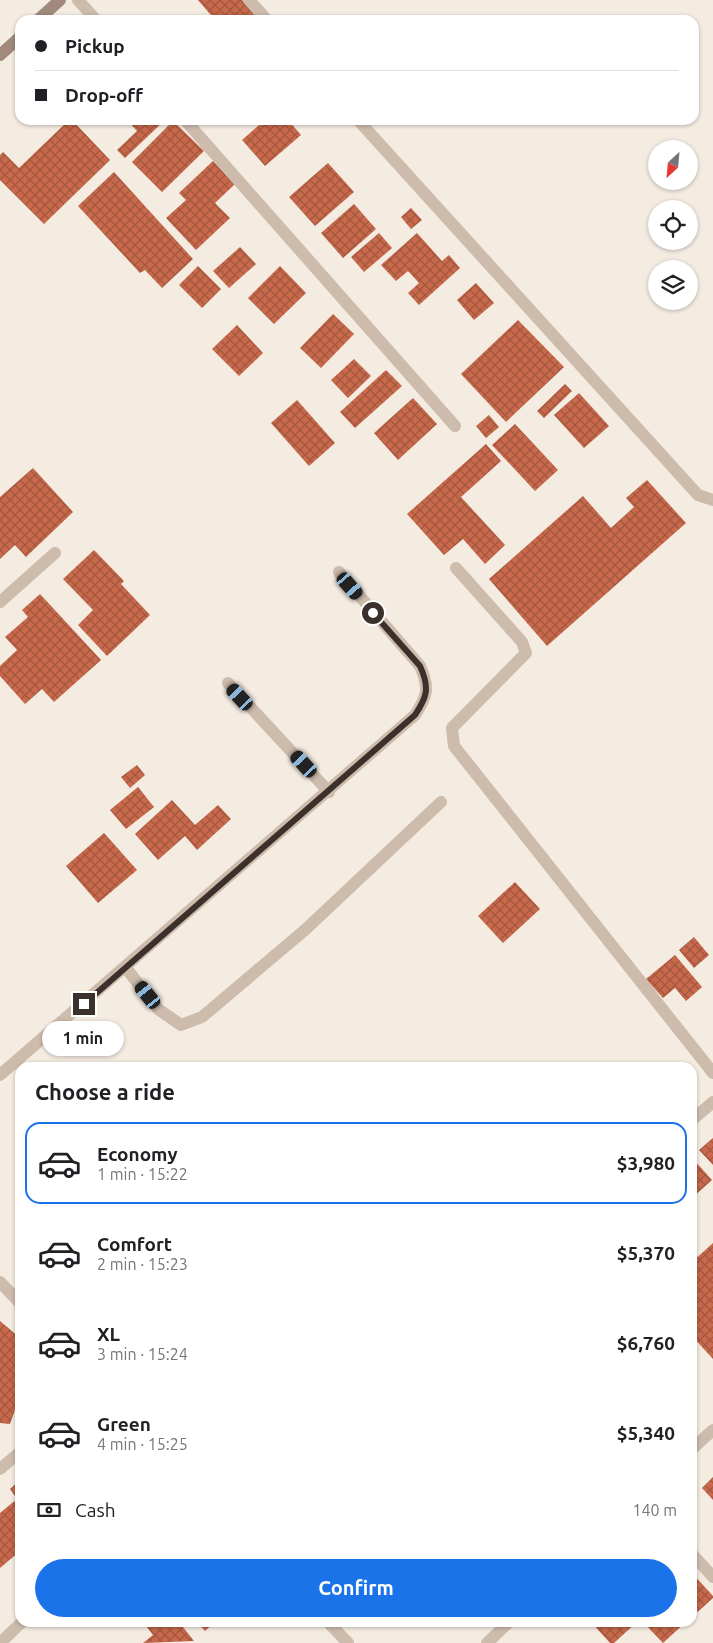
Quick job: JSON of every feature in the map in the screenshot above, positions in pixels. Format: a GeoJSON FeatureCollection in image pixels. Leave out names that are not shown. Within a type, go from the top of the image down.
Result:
{"type":"FeatureCollection","features":[{"type":"Feature","properties":{"kind":"main road"},"geometry":{"type":"LineString","coordinates":[[44,15],[60,0]]}},
{"type":"Feature","properties":{"kind":"main road"},"geometry":{"type":"LineString","coordinates":[[0,56],[15,42]]}},
{"type":"Feature","properties":{"kind":"street"},"geometry":{"type":"LineString","coordinates":[[78,0],[92,15]]}},
{"type":"Feature","properties":{"kind":"street"},"geometry":{"type":"LineString","coordinates":[[249,0],[262,15]]}},
{"type":"Feature","properties":{"kind":"street"},"geometry":{"type":"LineString","coordinates":[[188,125],[455,426]]}},
{"type":"Feature","properties":{"kind":"street"},"geometry":{"type":"LineString","coordinates":[[363,125],[698,495],[713,500]]}},
{"type":"Feature","properties":{"kind":"street"},"geometry":{"type":"LineString","coordinates":[[0,602],[55,553]]}},
{"type":"Feature","properties":{"kind":"street"},"geometry":{"type":"LineString","coordinates":[[456,568],[522,642],[526,653],[452,728],[454,746],[713,1073]]}},
{"type":"Feature","properties":{"kind":"street"},"geometry":{"type":"LineString","coordinates":[[15,1062],[329,792],[415,715],[426,697],[424,675],[420,666],[339,572]]}},
{"type":"Feature","properties":{"kind":"street"},"geometry":{"type":"LineString","coordinates":[[228,683],[329,792]]}},
{"type":"Feature","properties":{"kind":"street"},"geometry":{"type":"LineString","coordinates":[[126,968],[158,1009],[181,1025],[202,1017],[306,929],[441,802]]}},
{"type":"Feature","properties":{"kind":"street"},"geometry":{"type":"LineString","coordinates":[[0,1075],[15,1062]]}},
{"type":"Feature","properties":{"kind":"street"},"geometry":{"type":"LineString","coordinates":[[697,1116],[713,1102]]}},
{"type":"Feature","properties":{"kind":"street"},"geometry":{"type":"LineString","coordinates":[[0,1282],[15,1298]]}},
{"type":"Feature","properties":{"kind":"street"},"geometry":{"type":"LineString","coordinates":[[697,1445],[713,1430]]}},
{"type":"Feature","properties":{"kind":"street"},"geometry":{"type":"LineString","coordinates":[[0,1469],[15,1456]]}},
{"type":"Feature","properties":{"kind":"street"},"geometry":{"type":"LineString","coordinates":[[697,1559],[713,1577]]}},
{"type":"Feature","properties":{"kind":"street"},"geometry":{"type":"LineString","coordinates":[[0,1643],[17,1627]]}},
{"type":"Feature","properties":{"kind":"street"},"geometry":{"type":"LineString","coordinates":[[333,1627],[348,1643]]}},
{"type":"Feature","properties":{"kind":"street"},"geometry":{"type":"LineString","coordinates":[[487,1643],[504,1627]]}},
{"type":"Feature","properties":{"kind":"building"},"geometry":{"type":"Polygon","coordinates":[[[198,0],[242,0],[255,15],[211,15],[198,0]]]}},
{"type":"Feature","properties":{"kind":"building"},"geometry":{"type":"Polygon","coordinates":[[[64,125],[77,125],[110,160],[44,224],[0,180],[0,155],[3,152],[19,168],[64,125]]]}},
{"type":"Feature","properties":{"kind":"building"},"geometry":{"type":"Polygon","coordinates":[[[132,125],[160,125],[125,158],[117,150],[137,131],[132,125]]]}},
{"type":"Feature","properties":{"kind":"building"},"geometry":{"type":"Polygon","coordinates":[[[169,125],[177,125],[204,151],[162,192],[132,162],[169,125]]]}},
{"type":"Feature","properties":{"kind":"building"},"geometry":{"type":"Polygon","coordinates":[[[259,125],[292,125],[301,135],[265,166],[242,140],[259,125]]]}},
{"type":"Feature","properties":{"kind":"building"},"geometry":{"type":"Polygon","coordinates":[[[213,161],[235,184],[215,203],[230,218],[196,250],[166,218],[186,200],[179,193],[213,161]]]}},
{"type":"Feature","properties":{"kind":"building"},"geometry":{"type":"Polygon","coordinates":[[[328,163],[354,192],[315,226],[289,197],[328,163]]]}},
{"type":"Feature","properties":{"kind":"building"},"geometry":{"type":"Polygon","coordinates":[[[114,172],[193,259],[162,288],[145,270],[140,273],[78,206],[114,172]]]}},
{"type":"Feature","properties":{"kind":"building"},"geometry":{"type":"Polygon","coordinates":[[[354,204],[376,229],[343,258],[321,233],[354,204]]]}},
{"type":"Feature","properties":{"kind":"building"},"geometry":{"type":"Polygon","coordinates":[[[411,208],[422,220],[411,229],[401,217],[411,208]]]}},
{"type":"Feature","properties":{"kind":"building"},"geometry":{"type":"Polygon","coordinates":[[[379,233],[392,248],[364,272],[351,257],[379,233]]]}},
{"type":"Feature","properties":{"kind":"building"},"geometry":{"type":"Polygon","coordinates":[[[417,233],[442,261],[449,255],[460,268],[419,305],[408,293],[419,283],[408,271],[396,281],[381,265],[417,233]]]}},
{"type":"Feature","properties":{"kind":"building"},"geometry":{"type":"Polygon","coordinates":[[[240,247],[256,264],[229,288],[213,271],[240,247]]]}},
{"type":"Feature","properties":{"kind":"building"},"geometry":{"type":"Polygon","coordinates":[[[198,266],[221,289],[202,308],[179,285],[198,266]]]}},
{"type":"Feature","properties":{"kind":"building"},"geometry":{"type":"Polygon","coordinates":[[[280,266],[306,293],[274,324],[248,298],[280,266]]]}},
{"type":"Feature","properties":{"kind":"building"},"geometry":{"type":"Polygon","coordinates":[[[476,283],[494,303],[474,320],[457,300],[476,283]]]}},
{"type":"Feature","properties":{"kind":"building"},"geometry":{"type":"Polygon","coordinates":[[[333,314],[354,334],[321,368],[300,348],[333,314]]]}},
{"type":"Feature","properties":{"kind":"building"},"geometry":{"type":"Polygon","coordinates":[[[518,320],[564,367],[506,422],[461,374],[518,320]]]}},
{"type":"Feature","properties":{"kind":"building"},"geometry":{"type":"Polygon","coordinates":[[[237,325],[263,353],[239,376],[212,349],[237,325]]]}},
{"type":"Feature","properties":{"kind":"building"},"geometry":{"type":"Polygon","coordinates":[[[354,359],[371,376],[348,398],[331,380],[354,359]]]}},
{"type":"Feature","properties":{"kind":"building"},"geometry":{"type":"Polygon","coordinates":[[[386,370],[402,386],[355,428],[340,412],[386,370]]]}},
{"type":"Feature","properties":{"kind":"building"},"geometry":{"type":"Polygon","coordinates":[[[565,384],[572,391],[544,418],[537,411],[565,384]]]}},
{"type":"Feature","properties":{"kind":"building"},"geometry":{"type":"Polygon","coordinates":[[[579,393],[609,426],[584,448],[554,415],[579,393]]]}},
{"type":"Feature","properties":{"kind":"building"},"geometry":{"type":"Polygon","coordinates":[[[413,398],[437,424],[398,460],[374,433],[413,398]]]}},
{"type":"Feature","properties":{"kind":"building"},"geometry":{"type":"Polygon","coordinates":[[[297,400],[335,443],[309,466],[271,423],[297,400]]]}},
{"type":"Feature","properties":{"kind":"building"},"geometry":{"type":"Polygon","coordinates":[[[489,415],[499,427],[486,438],[476,426],[489,415]]]}},
{"type":"Feature","properties":{"kind":"building"},"geometry":{"type":"Polygon","coordinates":[[[515,424],[558,470],[535,491],[492,445],[515,424]]]}},
{"type":"Feature","properties":{"kind":"building"},"geometry":{"type":"Polygon","coordinates":[[[486,444],[501,461],[461,497],[505,545],[485,564],[463,539],[444,555],[407,514],[486,444]]]}},
{"type":"Feature","properties":{"kind":"building"},"geometry":{"type":"Polygon","coordinates":[[[33,468],[73,512],[26,557],[15,545],[0,559],[0,497],[33,468]]]}},
{"type":"Feature","properties":{"kind":"building"},"geometry":{"type":"Polygon","coordinates":[[[647,480],[686,523],[547,646],[489,579],[583,496],[611,528],[634,507],[626,498],[647,480]]]}},
{"type":"Feature","properties":{"kind":"building"},"geometry":{"type":"Polygon","coordinates":[[[94,550],[124,581],[121,584],[150,615],[107,656],[78,625],[93,610],[63,579],[94,550]]]}},
{"type":"Feature","properties":{"kind":"building"},"geometry":{"type":"Polygon","coordinates":[[[40,594],[101,660],[54,702],[42,689],[25,704],[0,676],[0,666],[17,650],[5,637],[28,617],[22,610],[40,594]]]}},
{"type":"Feature","properties":{"kind":"building"},"geometry":{"type":"Polygon","coordinates":[[[137,765],[145,775],[130,788],[121,777],[137,765]]]}},
{"type":"Feature","properties":{"kind":"building"},"geometry":{"type":"Polygon","coordinates":[[[138,787],[154,807],[126,829],[110,810],[138,787]]]}},
{"type":"Feature","properties":{"kind":"building"},"geometry":{"type":"Polygon","coordinates":[[[172,800],[195,825],[218,805],[231,819],[197,850],[185,836],[158,860],[135,834],[172,800]]]}},
{"type":"Feature","properties":{"kind":"building"},"geometry":{"type":"Polygon","coordinates":[[[104,833],[137,870],[98,903],[66,866],[104,833]]]}},
{"type":"Feature","properties":{"kind":"building"},"geometry":{"type":"Polygon","coordinates":[[[515,882],[540,909],[503,943],[478,916],[515,882]]]}},
{"type":"Feature","properties":{"kind":"building"},"geometry":{"type":"Polygon","coordinates":[[[694,937],[709,955],[694,968],[679,950],[694,937]]]}},
{"type":"Feature","properties":{"kind":"building"},"geometry":{"type":"Polygon","coordinates":[[[675,955],[702,987],[686,1001],[675,988],[663,998],[646,979],[675,955]]]}},
{"type":"Feature","properties":{"kind":"building"},"geometry":{"type":"Polygon","coordinates":[[[713,1138],[713,1165],[699,1150],[713,1138]]]}},
{"type":"Feature","properties":{"kind":"building"},"geometry":{"type":"Polygon","coordinates":[[[697,1163],[712,1180],[697,1194],[697,1163]]]}},
{"type":"Feature","properties":{"kind":"building"},"geometry":{"type":"Polygon","coordinates":[[[713,1243],[713,1359],[697,1341],[697,1257],[713,1243]]]}},
{"type":"Feature","properties":{"kind":"building"},"geometry":{"type":"Polygon","coordinates":[[[0,1321],[15,1334],[15,1410],[10,1424],[0,1423],[0,1321]]]}},
{"type":"Feature","properties":{"kind":"building"},"geometry":{"type":"Polygon","coordinates":[[[713,1477],[713,1500],[702,1488],[713,1477]]]}},
{"type":"Feature","properties":{"kind":"building"},"geometry":{"type":"Polygon","coordinates":[[[15,1484],[15,1496],[10,1489],[15,1484]]]}},
{"type":"Feature","properties":{"kind":"building"},"geometry":{"type":"Polygon","coordinates":[[[15,1501],[15,1555],[0,1568],[0,1513],[15,1501]]]}},
{"type":"Feature","properties":{"kind":"building"},"geometry":{"type":"Polygon","coordinates":[[[697,1578],[713,1596],[697,1612],[697,1578]]]}},
{"type":"Feature","properties":{"kind":"building"},"geometry":{"type":"Polygon","coordinates":[[[147,1627],[183,1627],[194,1641],[143,1643],[153,1635],[147,1627]]]}},
{"type":"Feature","properties":{"kind":"building"},"geometry":{"type":"Polygon","coordinates":[[[201,1627],[209,1627],[205,1631],[201,1627]]]}},
{"type":"Feature","properties":{"kind":"building"},"geometry":{"type":"Polygon","coordinates":[[[596,1627],[632,1627],[614,1643],[610,1643],[596,1627]]]}},
{"type":"Feature","properties":{"kind":"building"},"geometry":{"type":"Polygon","coordinates":[[[648,1627],[681,1627],[663,1643],[648,1627]]]}},
{"type":"Feature","properties":{"kind":"route"},"geometry":{"type":"LineString","coordinates":[[84,1004],[415,715],[426,697],[424,675],[420,666],[373,613]]}}]}
